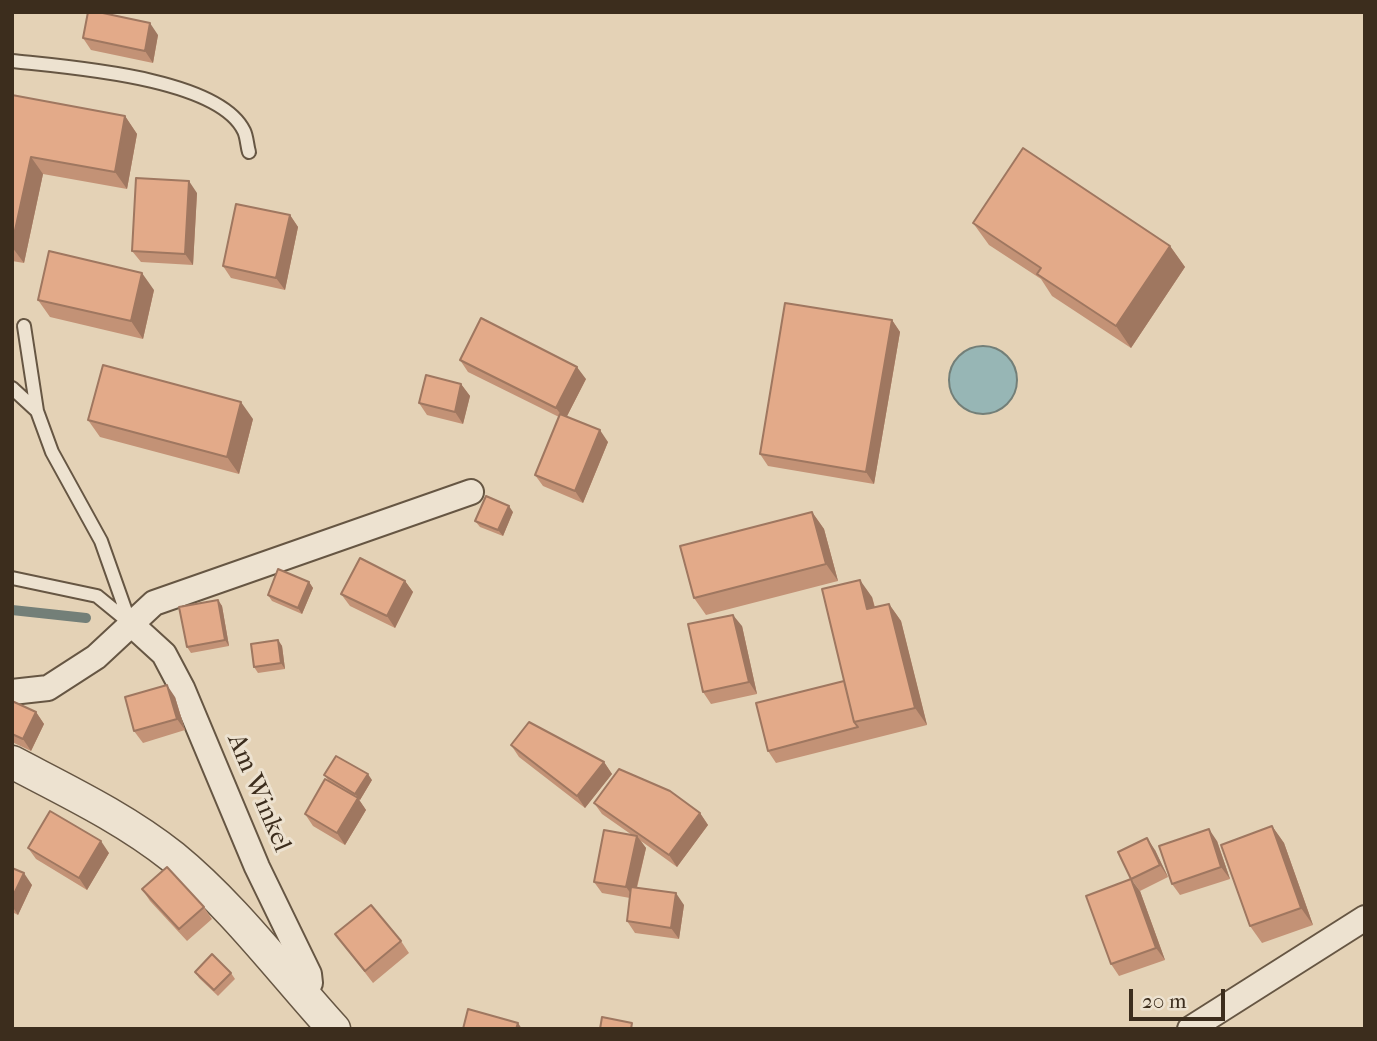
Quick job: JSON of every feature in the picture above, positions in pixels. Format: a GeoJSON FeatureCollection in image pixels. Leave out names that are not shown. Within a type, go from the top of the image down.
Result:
{"type":"FeatureCollection","features":[{"type":"Feature","properties":{"kind":"street"},"geometry":{"type":"LineString","coordinates":[[12,692],[48,688],[96,657],[154,603],[471,492]]}},
{"type":"Feature","properties":{"kind":"street","name":"Am Winkel"},"geometry":{"type":"LineString","coordinates":[[130,623],[164,654],[182,688],[257,867],[309,974],[310,983],[303,995]]}},
{"type":"Feature","properties":{"kind":"street"},"geometry":{"type":"LineString","coordinates":[[12,762],[121,820],[174,858],[223,906],[334,1029]]}},
{"type":"Feature","properties":{"kind":"street"},"geometry":{"type":"LineString","coordinates":[[1191,1029],[1365,918]]}},
{"type":"Feature","properties":{"kind":"lane"},"geometry":{"type":"LineString","coordinates":[[12,61],[86,68],[195,93],[236,122],[244,131],[249,152]]}},
{"type":"Feature","properties":{"kind":"lane"},"geometry":{"type":"LineString","coordinates":[[24,326],[37,411],[52,452],[101,541],[130,623]]}},
{"type":"Feature","properties":{"kind":"lane"},"geometry":{"type":"LineString","coordinates":[[12,388],[37,411]]}},
{"type":"Feature","properties":{"kind":"lane"},"geometry":{"type":"LineString","coordinates":[[12,578],[97,596],[130,623]]}},
{"type":"Feature","properties":{"kind":"water"},"geometry":{"type":"Polygon","coordinates":[[[983,346],[996,349],[1007,356],[1014,367],[1017,380],[1014,393],[1007,404],[996,411],[983,414],[970,411],[959,404],[952,393],[949,380],[952,367],[959,356],[970,349],[983,346]]]}},
{"type":"Feature","properties":{"kind":"building"},"geometry":{"type":"Polygon","coordinates":[[[88,12],[150,23],[145,51],[83,38],[88,12]]]}},
{"type":"Feature","properties":{"kind":"building"},"geometry":{"type":"Polygon","coordinates":[[[12,95],[125,116],[115,172],[31,157],[12,244],[12,95]]]}},
{"type":"Feature","properties":{"kind":"building"},"geometry":{"type":"Polygon","coordinates":[[[1023,148],[1170,246],[1116,326],[1037,274],[1041,268],[973,223],[1023,148]]]}},
{"type":"Feature","properties":{"kind":"building"},"geometry":{"type":"Polygon","coordinates":[[[136,178],[189,181],[185,254],[132,251],[136,178]]]}},
{"type":"Feature","properties":{"kind":"building"},"geometry":{"type":"Polygon","coordinates":[[[236,204],[290,215],[276,278],[223,266],[236,204]]]}},
{"type":"Feature","properties":{"kind":"building"},"geometry":{"type":"Polygon","coordinates":[[[49,251],[142,273],[131,321],[38,300],[49,251]]]}},
{"type":"Feature","properties":{"kind":"building"},"geometry":{"type":"Polygon","coordinates":[[[785,303],[892,320],[866,472],[760,454],[785,303]]]}},
{"type":"Feature","properties":{"kind":"building"},"geometry":{"type":"Polygon","coordinates":[[[481,318],[577,367],[556,408],[460,360],[481,318]]]}},
{"type":"Feature","properties":{"kind":"building"},"geometry":{"type":"Polygon","coordinates":[[[103,365],[241,402],[227,457],[88,420],[103,365]]]}},
{"type":"Feature","properties":{"kind":"building"},"geometry":{"type":"Polygon","coordinates":[[[426,375],[461,384],[455,412],[419,403],[426,375]]]}},
{"type":"Feature","properties":{"kind":"building"},"geometry":{"type":"Polygon","coordinates":[[[560,414],[600,430],[575,491],[535,475],[560,414]]]}},
{"type":"Feature","properties":{"kind":"building"},"geometry":{"type":"Polygon","coordinates":[[[486,496],[509,506],[498,530],[475,521],[486,496]]]}},
{"type":"Feature","properties":{"kind":"building"},"geometry":{"type":"Polygon","coordinates":[[[812,512],[826,564],[694,598],[680,546],[812,512]]]}},
{"type":"Feature","properties":{"kind":"building"},"geometry":{"type":"Polygon","coordinates":[[[360,558],[405,581],[387,616],[341,594],[360,558]]]}},
{"type":"Feature","properties":{"kind":"building"},"geometry":{"type":"Polygon","coordinates":[[[278,569],[309,582],[298,608],[268,595],[278,569]]]}},
{"type":"Feature","properties":{"kind":"building"},"geometry":{"type":"Polygon","coordinates":[[[860,580],[867,609],[889,604],[915,708],[854,722],[822,589],[860,580]]]}},
{"type":"Feature","properties":{"kind":"building"},"geometry":{"type":"Polygon","coordinates":[[[218,600],[225,640],[187,647],[179,607],[218,600]]]}},
{"type":"Feature","properties":{"kind":"building"},"geometry":{"type":"Polygon","coordinates":[[[733,615],[749,682],[703,692],[688,624],[733,615]]]}},
{"type":"Feature","properties":{"kind":"building"},"geometry":{"type":"Polygon","coordinates":[[[278,640],[281,663],[254,667],[251,644],[278,640]]]}},
{"type":"Feature","properties":{"kind":"building"},"geometry":{"type":"Polygon","coordinates":[[[844,681],[854,722],[858,727],[768,751],[756,703],[844,681]]]}},
{"type":"Feature","properties":{"kind":"building"},"geometry":{"type":"Polygon","coordinates":[[[167,685],[177,719],[134,731],[125,697],[167,685]]]}},
{"type":"Feature","properties":{"kind":"building"},"geometry":{"type":"Polygon","coordinates":[[[12,701],[36,712],[23,739],[12,734],[12,701]]]}},
{"type":"Feature","properties":{"kind":"building"},"geometry":{"type":"Polygon","coordinates":[[[529,722],[604,762],[577,796],[511,745],[529,722]]]}},
{"type":"Feature","properties":{"kind":"building"},"geometry":{"type":"Polygon","coordinates":[[[336,756],[368,774],[355,794],[324,775],[336,756]]]}},
{"type":"Feature","properties":{"kind":"building"},"geometry":{"type":"Polygon","coordinates":[[[619,769],[670,791],[700,813],[669,855],[594,803],[619,769]]]}},
{"type":"Feature","properties":{"kind":"building"},"geometry":{"type":"Polygon","coordinates":[[[325,779],[358,798],[337,833],[305,814],[325,779]]]}},
{"type":"Feature","properties":{"kind":"building"},"geometry":{"type":"Polygon","coordinates":[[[50,811],[101,841],[79,878],[28,848],[50,811]]]}},
{"type":"Feature","properties":{"kind":"building"},"geometry":{"type":"Polygon","coordinates":[[[1272,826],[1301,908],[1250,926],[1221,845],[1272,826]]]}},
{"type":"Feature","properties":{"kind":"building"},"geometry":{"type":"Polygon","coordinates":[[[1209,829],[1221,867],[1172,884],[1159,846],[1209,829]]]}},
{"type":"Feature","properties":{"kind":"building"},"geometry":{"type":"Polygon","coordinates":[[[604,830],[637,836],[626,887],[594,882],[604,830]]]}},
{"type":"Feature","properties":{"kind":"building"},"geometry":{"type":"Polygon","coordinates":[[[1147,838],[1160,865],[1131,879],[1118,852],[1147,838]]]}},
{"type":"Feature","properties":{"kind":"building"},"geometry":{"type":"Polygon","coordinates":[[[167,867],[204,907],[179,929],[142,889],[167,867]]]}},
{"type":"Feature","properties":{"kind":"building"},"geometry":{"type":"Polygon","coordinates":[[[12,868],[24,873],[12,898],[12,868]]]}},
{"type":"Feature","properties":{"kind":"building"},"geometry":{"type":"Polygon","coordinates":[[[1131,879],[1156,948],[1111,964],[1086,896],[1131,879]]]}},
{"type":"Feature","properties":{"kind":"building"},"geometry":{"type":"Polygon","coordinates":[[[631,887],[676,893],[671,928],[627,921],[631,887]]]}},
{"type":"Feature","properties":{"kind":"building"},"geometry":{"type":"Polygon","coordinates":[[[371,905],[401,941],[365,971],[335,934],[371,905]]]}},
{"type":"Feature","properties":{"kind":"building"},"geometry":{"type":"Polygon","coordinates":[[[212,954],[231,973],[214,990],[195,972],[212,954]]]}},
{"type":"Feature","properties":{"kind":"building"},"geometry":{"type":"Polygon","coordinates":[[[468,1009],[518,1023],[516,1029],[463,1029],[468,1009]]]}},
{"type":"Feature","properties":{"kind":"building"},"geometry":{"type":"Polygon","coordinates":[[[602,1017],[632,1023],[631,1029],[600,1029],[602,1017]]]}},
{"type":"Feature","properties":{"kind":"waterway"},"geometry":{"type":"LineString","coordinates":[[12,610],[86,618]]}}]}
